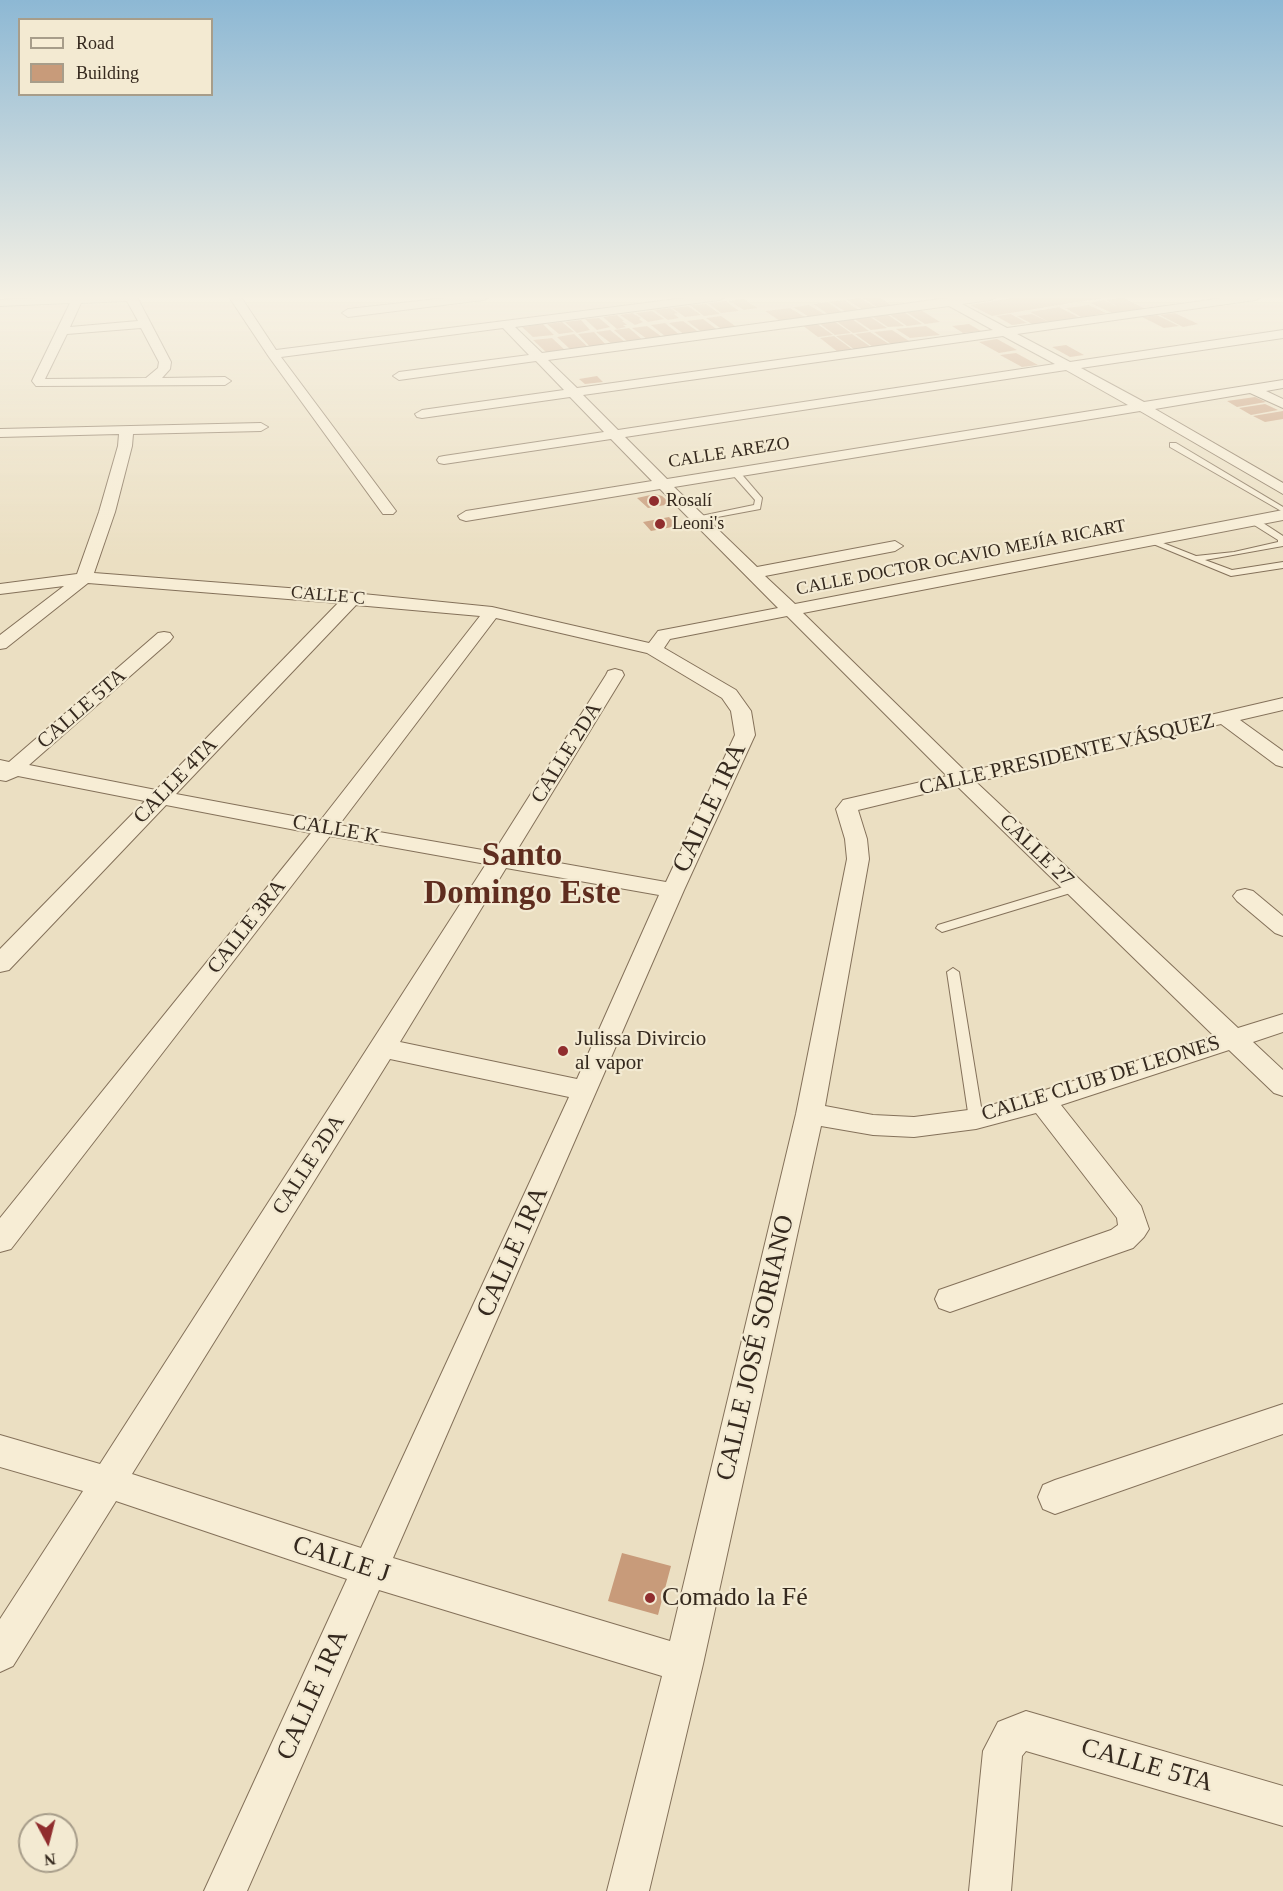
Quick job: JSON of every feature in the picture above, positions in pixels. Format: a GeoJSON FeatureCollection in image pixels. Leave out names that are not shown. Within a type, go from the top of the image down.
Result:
{"type":"FeatureCollection","features":[{"type":"Feature","properties":{"kind":"street"},"geometry":{"type":"LineString","coordinates":[[296,385],[388,511]]}},
{"type":"Feature","properties":{"kind":"street","name":"CALLE 27"},"geometry":{"type":"LineString","coordinates":[[565,385],[962,780],[1283,1086]]}},
{"type":"Feature","properties":{"kind":"street"},"geometry":{"type":"LineString","coordinates":[[422,414],[628,385]]}},
{"type":"Feature","properties":{"kind":"street"},"geometry":{"type":"LineString","coordinates":[[444,460],[942,385]]}},
{"type":"Feature","properties":{"kind":"street"},"geometry":{"type":"LineString","coordinates":[[1103,385],[1283,489]]}},
{"type":"Feature","properties":{"kind":"street","name":"CALLE AREZO"},"geometry":{"type":"LineString","coordinates":[[466,516],[1275,385]]}},
{"type":"Feature","properties":{"kind":"street"},"geometry":{"type":"LineString","coordinates":[[1252,389],[1283,404]]}},
{"type":"Feature","properties":{"kind":"street"},"geometry":{"type":"LineString","coordinates":[[0,433],[261,427]]}},
{"type":"Feature","properties":{"kind":"street"},"geometry":{"type":"LineString","coordinates":[[0,644],[84,578],[107,512],[125,446],[126,430]]}},
{"type":"Feature","properties":{"kind":"street","name":"CALLE DOCTOR OCAVIO MEJÍA RICART"},"geometry":{"type":"LineString","coordinates":[[653,649],[664,635],[1283,515]]}},
{"type":"Feature","properties":{"kind":"street"},"geometry":{"type":"LineString","coordinates":[[754,573],[895,546]]}},
{"type":"Feature","properties":{"kind":"street","name":"CALLE C"},"geometry":{"type":"LineString","coordinates":[[0,589],[84,578],[353,598],[492,612],[653,649]]}},
{"type":"Feature","properties":{"kind":"street","name":"CALLE 4TA"},"geometry":{"type":"LineString","coordinates":[[0,964],[353,598]]}},
{"type":"Feature","properties":{"kind":"street","name":"CALLE 3RA"},"geometry":{"type":"LineString","coordinates":[[0,1240],[325,829],[492,612]]}},
{"type":"Feature","properties":{"kind":"street","name":"CALLE 5TA"},"geometry":{"type":"LineString","coordinates":[[4,772],[164,637]]}},
{"type":"Feature","properties":{"kind":"street","name":"CALLE 1RA"},"geometry":{"type":"LineString","coordinates":[[225,1891],[673,890],[745,735],[741,711],[729,694],[653,649]]}},
{"type":"Feature","properties":{"kind":"street","name":"CALLE 2DA"},"geometry":{"type":"LineString","coordinates":[[0,1653],[106,1482],[383,1048],[615,675]]}},
{"type":"Feature","properties":{"kind":"street","name":"CALLE PRESIDENTE VÁSQUEZ"},"geometry":{"type":"LineString","coordinates":[[851,805],[1283,704]]}},
{"type":"Feature","properties":{"kind":"street"},"geometry":{"type":"LineString","coordinates":[[1225,718],[1283,760]]}},
{"type":"Feature","properties":{"kind":"street","name":"CALLE K"},"geometry":{"type":"LineString","coordinates":[[4,772],[160,797],[325,829],[673,890]]}},
{"type":"Feature","properties":{"kind":"street","name":"CALLE JOSÉ SORIANO"},"geometry":{"type":"LineString","coordinates":[[628,1891],[684,1664],[810,1114],[858,859],[856,840],[847,813],[847,808],[851,805]]}},
{"type":"Feature","properties":{"kind":"street"},"geometry":{"type":"LineString","coordinates":[[1245,896],[1283,928]]}},
{"type":"Feature","properties":{"kind":"street","name":"CALLE CLUB DE LEONES"},"geometry":{"type":"LineString","coordinates":[[810,1114],[873,1125],[914,1126],[976,1119],[1042,1101],[1283,1023]]}},
{"type":"Feature","properties":{"kind":"street"},"geometry":{"type":"LineString","coordinates":[[383,1048],[585,1091]]}},
{"type":"Feature","properties":{"kind":"street"},"geometry":{"type":"LineString","coordinates":[[950,1299],[1122,1239],[1134,1229],[1131,1214],[1042,1101]]}},
{"type":"Feature","properties":{"kind":"street"},"geometry":{"type":"LineString","coordinates":[[1055,1497],[1283,1419]]}},
{"type":"Feature","properties":{"kind":"street","name":"CALLE J"},"geometry":{"type":"LineString","coordinates":[[0,1451],[106,1482],[369,1569],[684,1664]]}},
{"type":"Feature","properties":{"kind":"street","name":"CALLE 5TA"},"geometry":{"type":"LineString","coordinates":[[990,1891],[1003,1751],[1012,1736],[1026,1731],[1283,1806]]}},
{"type":"Feature","properties":{"kind":"lane"},"geometry":{"type":"LineString","coordinates":[[1173,445],[1283,510]]}},
{"type":"Feature","properties":{"kind":"lane"},"geometry":{"type":"LineString","coordinates":[[699,519],[757,507],[759,500],[735,472]]}},
{"type":"Feature","properties":{"kind":"lane"},"geometry":{"type":"LineString","coordinates":[[1195,559],[1282,544],[1282,539],[1254,521]]}},
{"type":"Feature","properties":{"kind":"lane"},"geometry":{"type":"LineString","coordinates":[[1150,541],[1231,573],[1280,566],[1283,562],[1267,548]]}},
{"type":"Feature","properties":{"kind":"lane"},"geometry":{"type":"LineString","coordinates":[[942,928],[1073,888]]}},
{"type":"Feature","properties":{"kind":"lane"},"geometry":{"type":"LineString","coordinates":[[953,972],[976,1119]]}},
{"type":"Feature","properties":{"kind":"building"},"geometry":{"type":"Polygon","coordinates":[[[1255,397],[1266,402],[1237,407],[1227,401],[1255,397]]]}},
{"type":"Feature","properties":{"kind":"building"},"geometry":{"type":"Polygon","coordinates":[[[1265,404],[1278,410],[1251,415],[1239,408],[1265,404]]]}},
{"type":"Feature","properties":{"kind":"building"},"geometry":{"type":"Polygon","coordinates":[[[1283,411],[1283,419],[1265,422],[1253,416],[1283,411]]]}},
{"type":"Feature","properties":{"kind":"building","name":"Rosalí"},"geometry":{"type":"Polygon","coordinates":[[[655,494],[662,496],[671,504],[648,508],[637,498],[655,494]]]}},
{"type":"Feature","properties":{"kind":"building","name":"Leoni's"},"geometry":{"type":"Polygon","coordinates":[[[669,517],[678,526],[651,531],[643,522],[669,517]]]}},
{"type":"Feature","properties":{"kind":"building"},"geometry":{"type":"Polygon","coordinates":[[[622,1553],[671,1566],[658,1615],[608,1601],[622,1553]]]}},
{"type":"Feature","properties":{"kind":"place","name":"Rosalí"},"geometry":{"type":"Point","coordinates":[654,501]}},
{"type":"Feature","properties":{"kind":"place","name":"Leoni's"},"geometry":{"type":"Point","coordinates":[660,524]}},
{"type":"Feature","properties":{"kind":"place","name":"Julissa Divircio al vapor"},"geometry":{"type":"Point","coordinates":[563,1051]}},
{"type":"Feature","properties":{"kind":"place","name":"Comado la Fé"},"geometry":{"type":"Point","coordinates":[650,1598]}},
{"type":"Feature","properties":{"kind":"district","name":"Santo Domingo Este"},"geometry":{"type":"Point","coordinates":[522,875]}}]}
